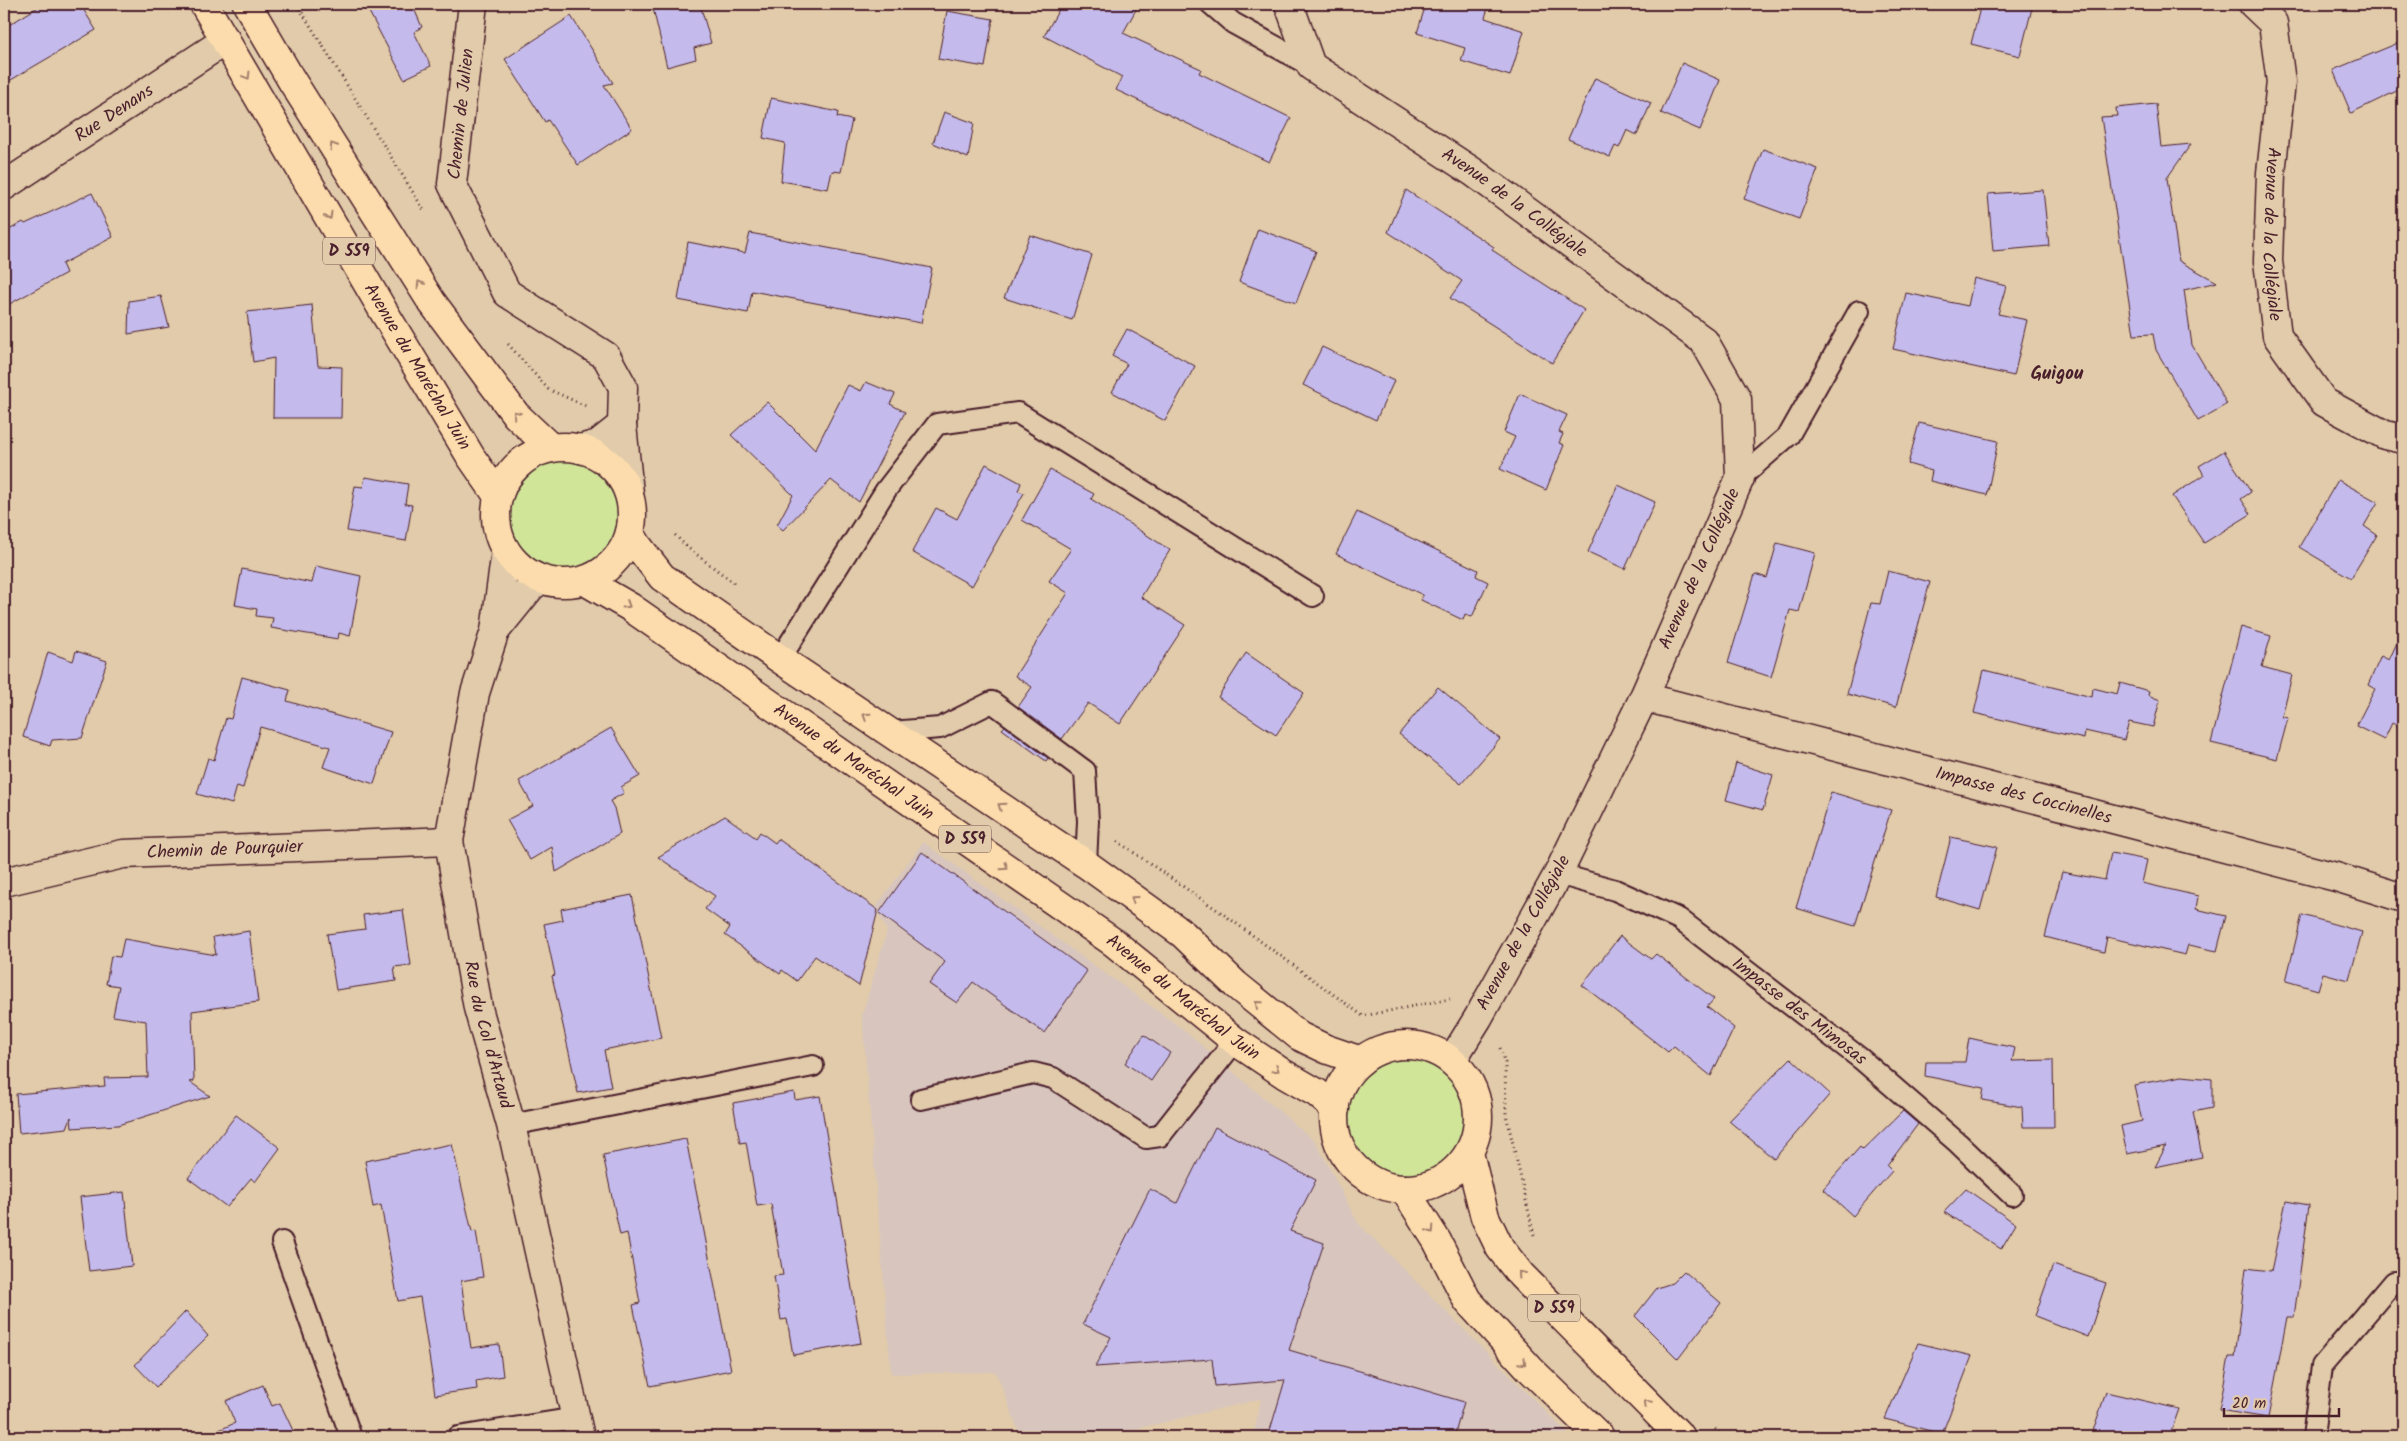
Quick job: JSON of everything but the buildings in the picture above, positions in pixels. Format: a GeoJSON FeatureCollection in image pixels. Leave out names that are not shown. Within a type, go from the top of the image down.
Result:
{"type":"FeatureCollection","features":[{"type":"Feature","properties":{"kind":"main road","name":"Avenue du Maréchal Juin"},"geometry":{"type":"LineString","coordinates":[[204,4],[471,457],[498,496]]}},
{"type":"Feature","properties":{"kind":"main road"},"geometry":{"type":"LineString","coordinates":[[247,4],[292,82],[431,301],[516,415],[551,448]]}},
{"type":"Feature","properties":{"kind":"main road"},"geometry":{"type":"LineString","coordinates":[[551,448],[580,448],[594,453],[606,461],[619,476],[629,493],[632,513],[630,533],[624,549],[614,562],[600,574],[585,581],[566,584],[540,579],[528,574],[511,559],[500,540],[495,519],[498,496],[506,479],[518,465],[534,454],[551,448]]}},
{"type":"Feature","properties":{"kind":"main road","name":"D 559"},"geometry":{"type":"LineString","coordinates":[[630,533],[662,577],[780,659],[1086,864],[1183,934],[1236,984],[1299,1036],[1326,1049],[1360,1060]]}},
{"type":"Feature","properties":{"kind":"main road","name":"Avenue du Maréchal Juin"},"geometry":{"type":"LineString","coordinates":[[585,581],[630,607],[1113,942],[1235,1041],[1284,1074],[1317,1093],[1334,1109]]}},
{"type":"Feature","properties":{"kind":"main road"},"geometry":{"type":"LineString","coordinates":[[1396,1045],[1416,1045],[1435,1050],[1452,1060],[1468,1079],[1477,1103],[1477,1129],[1469,1153],[1457,1168],[1441,1180],[1423,1187],[1404,1189],[1381,1184],[1360,1172],[1345,1155],[1336,1133],[1334,1109],[1339,1091],[1348,1074],[1360,1060],[1378,1050],[1396,1045]]}},
{"type":"Feature","properties":{"kind":"main road","name":"D 559"},"geometry":{"type":"LineString","coordinates":[[1469,1153],[1485,1217],[1500,1248],[1521,1275],[1681,1437]]}},
{"type":"Feature","properties":{"kind":"main road"},"geometry":{"type":"LineString","coordinates":[[1404,1189],[1437,1241],[1467,1300],[1530,1369],[1600,1437]]}},
{"type":"Feature","properties":{"kind":"street","name":"Chemin de Julien"},"geometry":{"type":"LineString","coordinates":[[473,4],[452,184],[507,293],[606,356],[623,387],[622,425],[629,493]]}},
{"type":"Feature","properties":{"kind":"street"},"geometry":{"type":"LineString","coordinates":[[1289,4],[1311,66]]}},
{"type":"Feature","properties":{"kind":"street","name":"Avenue de la Collégiale"},"geometry":{"type":"LineString","coordinates":[[2253,4],[2273,23],[2280,82],[2272,173],[2268,261],[2277,336],[2324,402],[2385,435],[2403,439]]}},
{"type":"Feature","properties":{"kind":"street","name":"Rue Denans"},"geometry":{"type":"LineString","coordinates":[[4,186],[226,40]]}},
{"type":"Feature","properties":{"kind":"street","name":"Avenue de la Collégiale"},"geometry":{"type":"LineString","coordinates":[[1311,66],[1473,172],[1704,341],[1737,399],[1740,478],[1644,697],[1558,874],[1478,1018],[1452,1060]]}},
{"type":"Feature","properties":{"kind":"street"},"geometry":{"type":"LineString","coordinates":[[580,448],[598,444],[622,425]]}},
{"type":"Feature","properties":{"kind":"street","name":"Rue du Col d'Artaud"},"geometry":{"type":"LineString","coordinates":[[506,551],[495,631],[475,693],[449,841],[478,1008],[511,1125],[578,1428]]}},
{"type":"Feature","properties":{"kind":"street","name":"Rue du Col d'Artaud"},"geometry":{"type":"LineString","coordinates":[[495,631],[530,588],[540,579]]}},
{"type":"Feature","properties":{"kind":"street","name":"Impasse des Coccinelles"},"geometry":{"type":"LineString","coordinates":[[1644,697],[2336,877],[2403,898]]}},
{"type":"Feature","properties":{"kind":"street","name":"Chemin de Pourquier"},"geometry":{"type":"LineString","coordinates":[[4,882],[123,854],[449,841]]}},
{"type":"Feature","properties":{"kind":"lane"},"geometry":{"type":"LineString","coordinates":[[1210,4],[1233,23],[1311,66]]}},
{"type":"Feature","properties":{"kind":"lane"},"geometry":{"type":"LineString","coordinates":[[1740,478],[1789,435],[1859,311]]}},
{"type":"Feature","properties":{"kind":"lane"},"geometry":{"type":"LineString","coordinates":[[780,659],[886,490],[936,424],[1018,413],[1313,596]]}},
{"type":"Feature","properties":{"kind":"lane"},"geometry":{"type":"LineString","coordinates":[[891,732],[940,728],[992,702],[1085,771],[1088,821],[1086,864]]}},
{"type":"Feature","properties":{"kind":"lane","name":"Impasse des Mimosas"},"geometry":{"type":"LineString","coordinates":[[1558,874],[1615,890],[1679,919],[1862,1059],[1958,1143],[2012,1195]]}},
{"type":"Feature","properties":{"kind":"lane"},"geometry":{"type":"LineString","coordinates":[[921,1099],[1033,1073],[1053,1078],[1146,1138],[1160,1136],[1235,1041]]}},
{"type":"Feature","properties":{"kind":"lane"},"geometry":{"type":"LineString","coordinates":[[511,1125],[813,1066]]}},
{"type":"Feature","properties":{"kind":"lane"},"geometry":{"type":"LineString","coordinates":[[282,1242],[351,1437]]}},
{"type":"Feature","properties":{"kind":"lane"},"geometry":{"type":"LineString","coordinates":[[2313,1437],[2322,1366],[2393,1282],[2403,1282]]}},
{"type":"Feature","properties":{"kind":"lane"},"geometry":{"type":"LineString","coordinates":[[458,1437],[578,1428]]}},
{"type":"Feature","properties":{"kind":"path"},"geometry":{"type":"LineString","coordinates":[[669,528],[688,548],[735,583]]}},
{"type":"Feature","properties":{"kind":"path"},"geometry":{"type":"LineString","coordinates":[[1088,821],[1226,916],[1363,1016],[1452,999]]}},
{"type":"Feature","properties":{"kind":"path"},"geometry":{"type":"LineString","coordinates":[[1499,1045],[1505,1063],[1506,1114],[1537,1244]]}},
{"type":"Feature","properties":{"kind":"path"},"geometry":{"type":"LineString","coordinates":[[1709,1424],[1723,1437]]}},
{"type":"Feature","properties":{"kind":"shaded area"},"geometry":{"type":"Polygon","coordinates":[[[923,842],[1180,1027],[1316,1142],[1358,1223],[1571,1437],[1253,1437],[1261,1399],[1102,1437],[1021,1437],[996,1372],[891,1374],[862,1015],[887,931],[875,908],[923,842]]]}},
{"type":"Feature","properties":{"kind":"green space"},"geometry":{"type":"Polygon","coordinates":[[[564,448],[590,453],[602,459],[612,468],[621,478],[627,490],[632,516],[627,542],[621,554],[612,564],[602,573],[590,579],[564,584],[538,579],[526,573],[516,564],[507,554],[501,542],[496,516],[501,490],[507,478],[516,468],[526,459],[538,453],[564,448]]]}},
{"type":"Feature","properties":{"kind":"green space"},"geometry":{"type":"Polygon","coordinates":[[[1406,1045],[1433,1051],[1446,1057],[1457,1066],[1466,1077],[1472,1090],[1478,1117],[1472,1144],[1466,1157],[1457,1168],[1446,1177],[1433,1183],[1406,1189],[1379,1183],[1366,1177],[1355,1168],[1346,1157],[1340,1144],[1334,1117],[1340,1090],[1346,1077],[1355,1066],[1366,1057],[1379,1051],[1406,1045]]]}},
{"type":"Feature","properties":{"kind":"district","name":"Guigou"},"geometry":{"type":"Point","coordinates":[2057,374]}}]}
